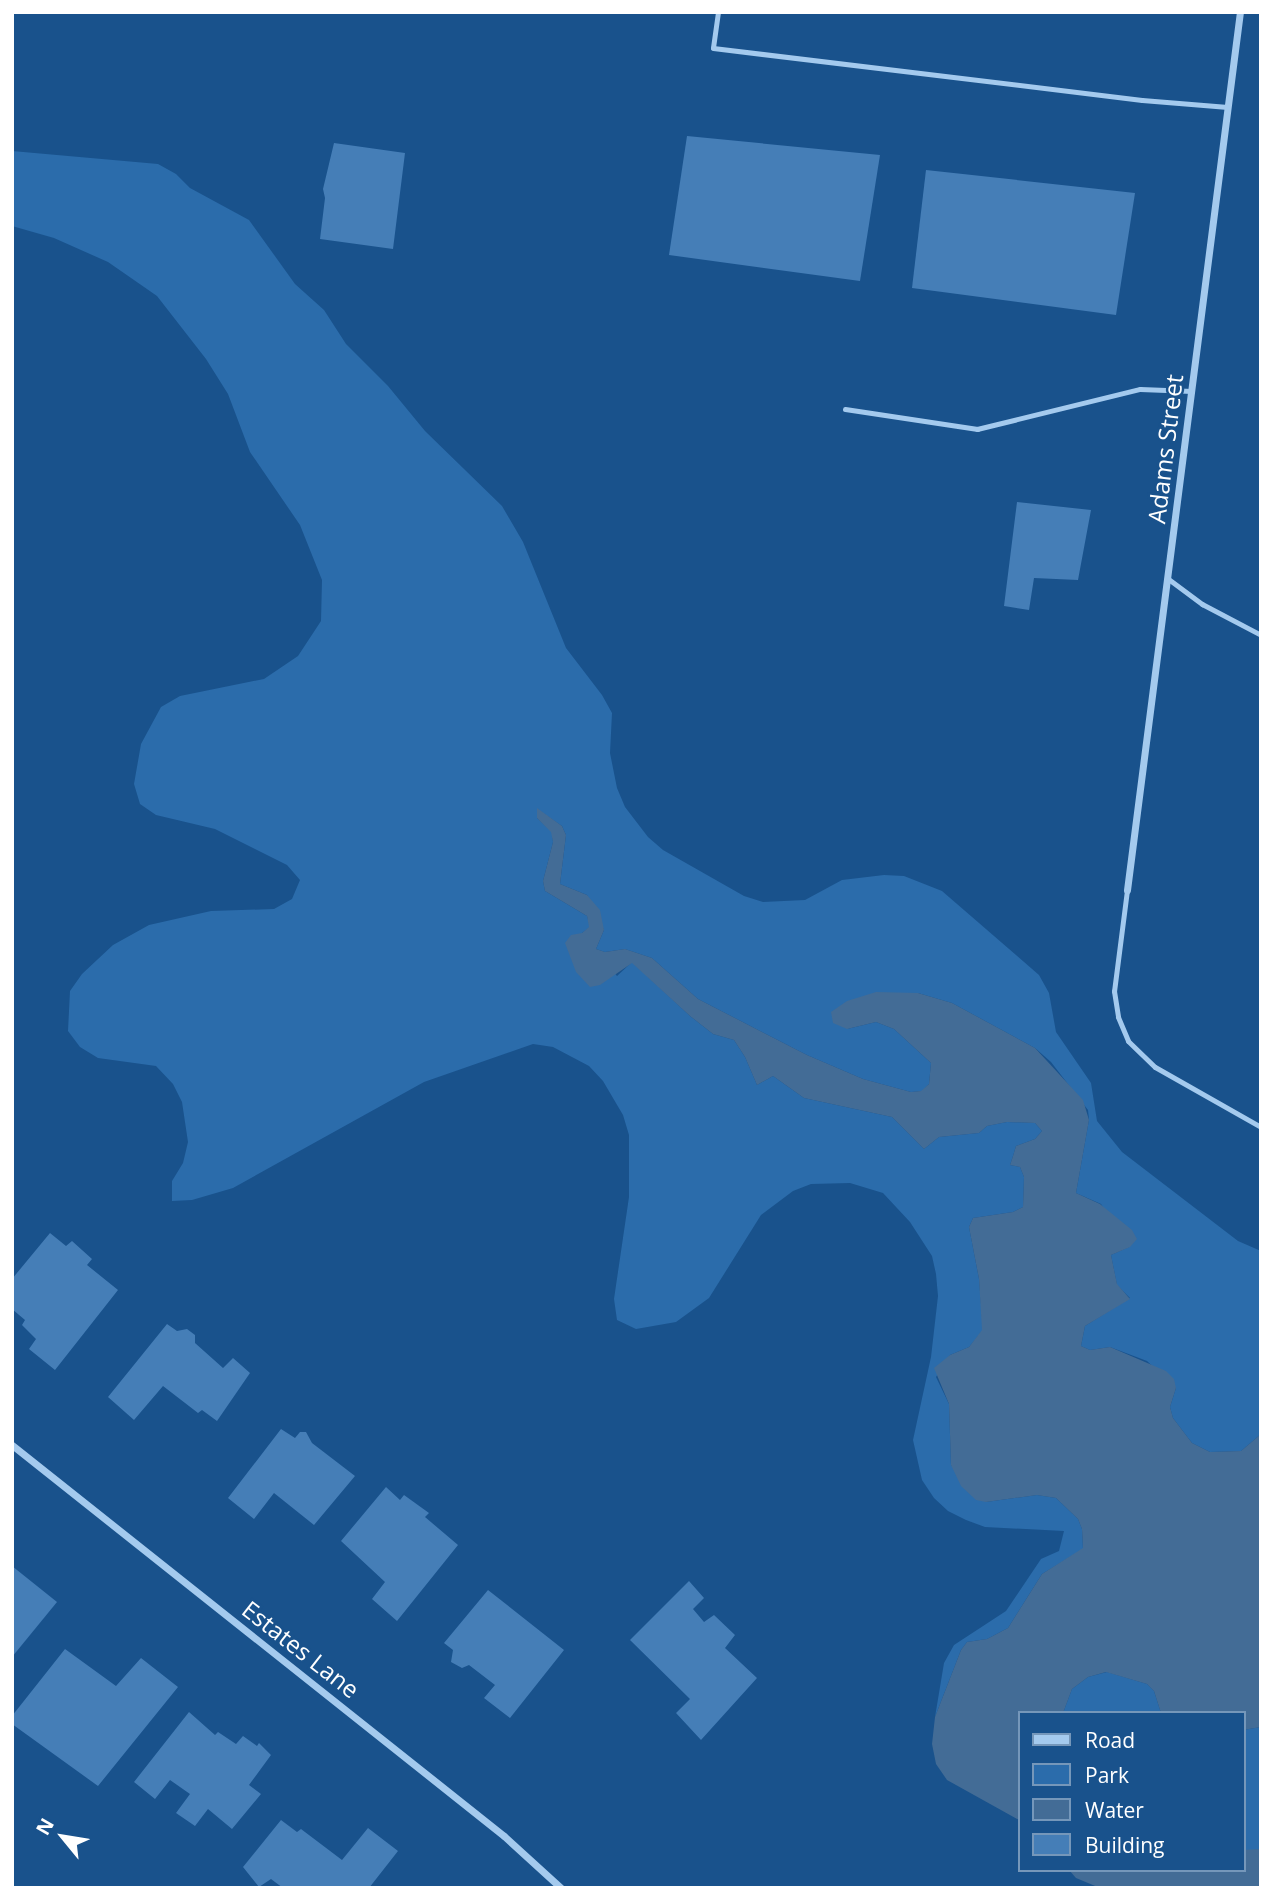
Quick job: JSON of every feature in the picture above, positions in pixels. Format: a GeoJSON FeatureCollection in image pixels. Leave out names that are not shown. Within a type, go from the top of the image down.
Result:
{"type":"FeatureCollection","features":[{"type":"Feature","properties":{"kind":"street","name":"Adams Street"},"geometry":{"type":"LineString","coordinates":[[1127,890],[1240,12]]}},
{"type":"Feature","properties":{"kind":"street","name":"Estates Lane"},"geometry":{"type":"LineString","coordinates":[[12,1445],[504,1836],[561,1888]]}},
{"type":"Feature","properties":{"kind":"lane"},"geometry":{"type":"LineString","coordinates":[[718,12],[713,48],[1142,100],[1228,107]]}},
{"type":"Feature","properties":{"kind":"lane"},"geometry":{"type":"LineString","coordinates":[[845,409],[977,429],[1140,389],[1192,391]]}},
{"type":"Feature","properties":{"kind":"lane"},"geometry":{"type":"LineString","coordinates":[[1167,578],[1202,604],[1261,635]]}},
{"type":"Feature","properties":{"kind":"lane"},"geometry":{"type":"LineString","coordinates":[[1127,890],[1114,990],[1118,1017],[1128,1041],[1155,1067],[1261,1127]]}},
{"type":"Feature","properties":{"kind":"green space"},"geometry":{"type":"Polygon","coordinates":[[[12,151],[158,164],[176,174],[190,188],[249,220],[295,284],[324,310],[346,344],[388,386],[425,431],[502,506],[523,542],[566,648],[602,695],[612,713],[610,753],[617,788],[625,807],[648,837],[663,850],[744,896],[763,902],[805,900],[842,880],[884,875],[904,876],[942,891],[1039,975],[1049,993],[1056,1032],[1091,1083],[1097,1121],[1122,1152],[1238,1241],[1261,1251],[1261,1434],[1241,1451],[1210,1452],[1192,1443],[1173,1418],[1170,1407],[1176,1388],[1147,1361],[1110,1347],[1090,1350],[1081,1346],[1085,1326],[1130,1298],[1117,1285],[1111,1255],[1129,1247],[1101,1204],[1076,1193],[1089,1120],[1088,1110],[1051,1062],[1035,1048],[952,1003],[918,993],[847,1029],[876,1022],[894,1029],[931,1063],[929,1084],[922,1091],[911,1092],[863,1079],[807,1055],[698,999],[652,958],[625,949],[605,952],[596,949],[604,930],[587,895],[560,884],[566,835],[562,826],[537,809],[537,818],[552,832],[553,842],[543,881],[545,891],[587,916],[590,927],[582,933],[617,976],[632,962],[713,1034],[734,1040],[757,1085],[773,1076],[804,1098],[892,1117],[924,1149],[939,1137],[979,1133],[987,1126],[1007,1122],[1035,1123],[1042,1131],[1035,1139],[1016,1146],[1010,1165],[1020,1167],[1024,1177],[1023,1207],[1013,1212],[973,1218],[969,1227],[979,1279],[983,1330],[969,1347],[950,1355],[936,1377],[949,1404],[951,1465],[986,1502],[1037,1495],[1056,1498],[1078,1519],[1082,1529],[1083,1549],[1042,1574],[1008,1628],[987,1639],[967,1642],[961,1650],[935,1717],[944,1663],[954,1645],[1006,1611],[1041,1559],[1059,1551],[1064,1531],[985,1527],[948,1511],[934,1498],[922,1480],[913,1440],[931,1357],[938,1296],[936,1274],[932,1256],[910,1222],[883,1193],[850,1183],[811,1184],[793,1191],[761,1215],[709,1298],[676,1322],[636,1329],[617,1320],[614,1299],[629,1197],[629,1135],[623,1115],[603,1081],[589,1066],[553,1047],[533,1044],[424,1082],[233,1188],[192,1200],[172,1201],[172,1181],[183,1163],[188,1142],[182,1102],[173,1084],[156,1066],[98,1058],[80,1047],[68,1031],[70,991],[82,974],[113,945],[149,925],[211,911],[274,909],[292,899],[300,880],[287,865],[215,829],[156,815],[140,804],[134,784],[141,744],[161,707],[180,696],[264,679],[298,656],[321,621],[322,580],[300,525],[250,452],[228,394],[206,359],[157,296],[108,262],[54,238],[12,226],[12,151]]]}},
{"type":"Feature","properties":{"kind":"green space"},"geometry":{"type":"Polygon","coordinates":[[[1107,1672],[1147,1684],[1154,1691],[1160,1711],[1064,1711],[1072,1689],[1088,1677],[1107,1672]]]}},
{"type":"Feature","properties":{"kind":"green space"},"geometry":{"type":"Polygon","coordinates":[[[1261,1727],[1261,1849],[1246,1851],[1245,1851],[1245,1730],[1261,1727]]]}},
{"type":"Feature","properties":{"kind":"water"},"geometry":{"type":"Polygon","coordinates":[[[537,808],[562,826],[566,835],[560,884],[587,895],[600,910],[604,930],[596,949],[605,952],[625,949],[652,958],[698,999],[807,1055],[863,1079],[911,1092],[921,1091],[929,1084],[931,1063],[894,1029],[876,1022],[847,1029],[833,1023],[831,1012],[847,1001],[876,992],[918,993],[952,1003],[1035,1048],[1083,1100],[1089,1120],[1076,1193],[1100,1204],[1132,1230],[1137,1239],[1130,1247],[1111,1255],[1117,1284],[1130,1299],[1085,1326],[1081,1346],[1090,1350],[1110,1347],[1166,1371],[1174,1379],[1176,1388],[1170,1407],[1173,1418],[1192,1443],[1210,1452],[1241,1451],[1261,1434],[1261,1727],[1245,1730],[1245,1711],[1160,1711],[1154,1691],[1147,1684],[1106,1672],[1088,1677],[1072,1689],[1064,1711],[1018,1711],[1018,1819],[947,1780],[936,1764],[932,1744],[935,1717],[961,1650],[967,1642],[987,1639],[1008,1628],[1042,1574],[1083,1548],[1082,1529],[1078,1519],[1056,1498],[1037,1495],[986,1502],[976,1500],[961,1486],[951,1465],[949,1404],[934,1368],[950,1355],[969,1347],[982,1330],[979,1279],[969,1227],[973,1218],[1013,1212],[1023,1207],[1024,1177],[1020,1167],[1010,1165],[1016,1146],[1035,1139],[1042,1131],[1035,1123],[1007,1122],[987,1126],[979,1133],[939,1137],[924,1149],[892,1117],[804,1098],[773,1076],[757,1085],[734,1040],[713,1034],[632,963],[600,985],[590,987],[576,972],[565,943],[571,935],[582,933],[589,927],[587,916],[545,891],[543,881],[553,842],[551,832],[537,818],[537,808]]]}},
{"type":"Feature","properties":{"kind":"water"},"geometry":{"type":"Polygon","coordinates":[[[1261,1849],[1261,1888],[1100,1888],[1076,1878],[1071,1872],[1245,1872],[1245,1850],[1261,1849]]]}},
{"type":"Feature","properties":{"kind":"building"},"geometry":{"type":"Polygon","coordinates":[[[687,136],[880,155],[860,281],[669,255],[687,136]]]}},
{"type":"Feature","properties":{"kind":"building"},"geometry":{"type":"Polygon","coordinates":[[[334,143],[405,153],[393,249],[320,239],[325,198],[323,189],[334,143]]]}},
{"type":"Feature","properties":{"kind":"building"},"geometry":{"type":"Polygon","coordinates":[[[926,170],[1135,193],[1116,315],[912,288],[926,170]]]}},
{"type":"Feature","properties":{"kind":"building"},"geometry":{"type":"Polygon","coordinates":[[[1017,502],[1091,510],[1078,580],[1034,578],[1029,610],[1004,606],[1017,502]]]}},
{"type":"Feature","properties":{"kind":"building"},"geometry":{"type":"Polygon","coordinates":[[[50,1233],[66,1246],[72,1241],[92,1259],[87,1265],[118,1290],[55,1370],[29,1349],[36,1339],[22,1325],[25,1320],[12,1309],[12,1279],[50,1233]]]}},
{"type":"Feature","properties":{"kind":"building"},"geometry":{"type":"Polygon","coordinates":[[[167,1324],[177,1331],[187,1329],[195,1335],[195,1343],[223,1368],[233,1358],[250,1373],[217,1421],[202,1410],[198,1413],[163,1386],[134,1420],[108,1397],[167,1324]]]}},
{"type":"Feature","properties":{"kind":"building"},"geometry":{"type":"Polygon","coordinates":[[[281,1429],[295,1438],[300,1432],[306,1432],[312,1443],[355,1476],[314,1525],[274,1493],[254,1519],[228,1498],[281,1429]]]}},
{"type":"Feature","properties":{"kind":"building"},"geometry":{"type":"Polygon","coordinates":[[[386,1487],[400,1500],[404,1495],[429,1513],[425,1517],[458,1545],[397,1621],[372,1599],[385,1582],[341,1541],[386,1487]]]}},
{"type":"Feature","properties":{"kind":"building"},"geometry":{"type":"Polygon","coordinates":[[[12,1566],[57,1602],[12,1657],[12,1566]]]}},
{"type":"Feature","properties":{"kind":"building"},"geometry":{"type":"Polygon","coordinates":[[[689,1581],[704,1598],[693,1609],[704,1622],[714,1615],[735,1635],[725,1648],[757,1678],[701,1740],[676,1713],[690,1699],[630,1640],[689,1581]]]}},
{"type":"Feature","properties":{"kind":"building"},"geometry":{"type":"Polygon","coordinates":[[[488,1590],[564,1650],[510,1718],[484,1698],[495,1685],[469,1665],[462,1668],[451,1662],[453,1650],[444,1643],[488,1590]]]}},
{"type":"Feature","properties":{"kind":"building"},"geometry":{"type":"Polygon","coordinates":[[[65,1649],[116,1686],[141,1658],[178,1687],[98,1786],[12,1724],[12,1716],[65,1649]]]}},
{"type":"Feature","properties":{"kind":"building"},"geometry":{"type":"Polygon","coordinates":[[[189,1712],[215,1735],[218,1732],[236,1744],[243,1736],[257,1746],[259,1743],[271,1755],[249,1785],[261,1794],[232,1829],[208,1809],[195,1826],[176,1813],[190,1794],[170,1780],[155,1799],[134,1782],[189,1712]]]}},
{"type":"Feature","properties":{"kind":"building"},"geometry":{"type":"Polygon","coordinates":[[[281,1820],[297,1832],[301,1829],[342,1860],[368,1828],[398,1851],[369,1888],[283,1888],[271,1879],[259,1887],[243,1867],[281,1820]]]}}]}
